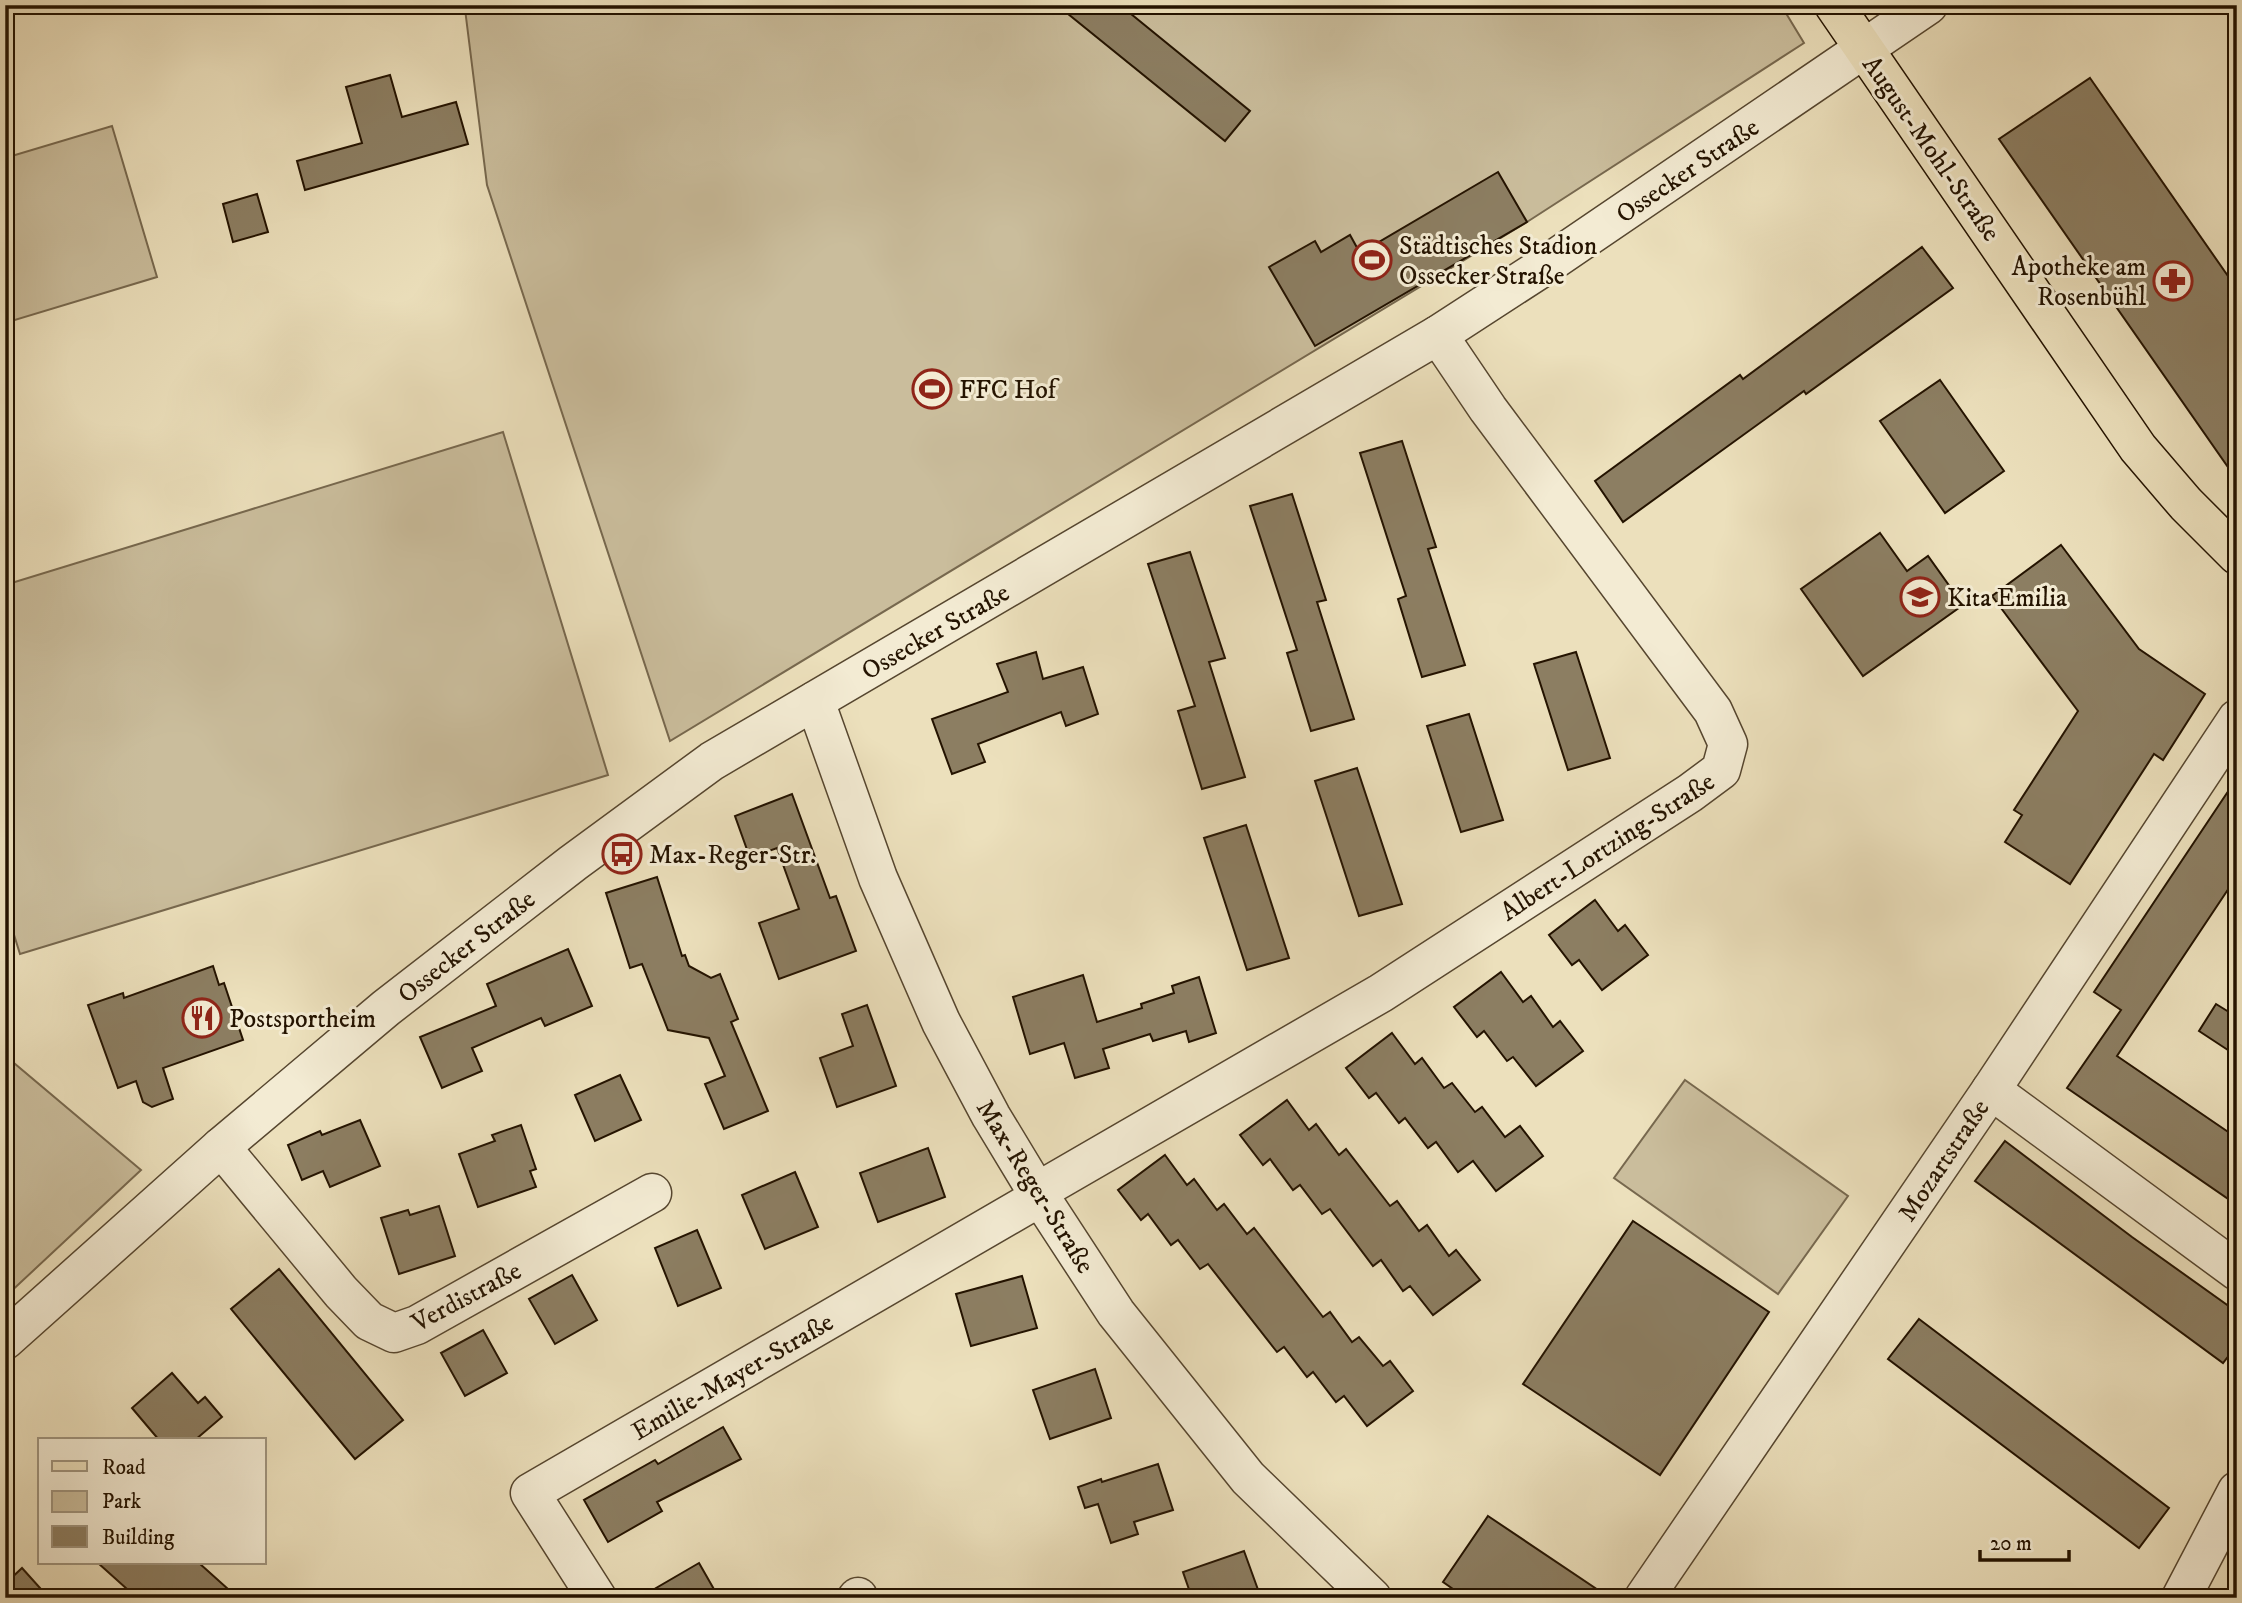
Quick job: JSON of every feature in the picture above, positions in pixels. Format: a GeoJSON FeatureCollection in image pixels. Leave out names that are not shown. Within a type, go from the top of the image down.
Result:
{"type":"FeatureCollection","features":[{"type":"Feature","properties":{"kind":"main road","name":"August-Mohl-Straße"},"geometry":{"type":"LineString","coordinates":[[1833,5],[2138,449],[2186,504],[2237,555]]}},
{"type":"Feature","properties":{"kind":"street","name":"Ossecker Straße"},"geometry":{"type":"LineString","coordinates":[[5,1340],[221,1147],[386,1008],[573,863],[712,761],[1438,335],[1549,263],[1927,5]]}},
{"type":"Feature","properties":{"kind":"street","name":"Albert-Lortzing-Straße"},"geometry":{"type":"LineString","coordinates":[[1039,1195],[1381,993],[1690,793],[1721,770],[1728,744],[1713,711],[1488,409],[1438,335]]}},
{"type":"Feature","properties":{"kind":"street","name":"Max-Reger-Straße"},"geometry":{"type":"LineString","coordinates":[[815,701],[878,878],[941,1022],[991,1116],[1039,1195],[1116,1313],[1248,1478],[1372,1598]]}},
{"type":"Feature","properties":{"kind":"street","name":"Mozartstraße"},"geometry":{"type":"LineString","coordinates":[[1644,1598],[1990,1090],[2237,719]]}},
{"type":"Feature","properties":{"kind":"street"},"geometry":{"type":"LineString","coordinates":[[1990,1090],[2237,1271]]}},
{"type":"Feature","properties":{"kind":"street","name":"Verdistraße"},"geometry":{"type":"LineString","coordinates":[[221,1147],[341,1292],[369,1321],[394,1333],[417,1325],[652,1193]]}},
{"type":"Feature","properties":{"kind":"street","name":"Emilie-Mayer-Straße"},"geometry":{"type":"LineString","coordinates":[[597,1598],[530,1493],[1039,1195]]}},
{"type":"Feature","properties":{"kind":"street"},"geometry":{"type":"LineString","coordinates":[[2182,1598],[2237,1491]]}},
{"type":"Feature","properties":{"kind":"green space","name":"Städtisches Stadion Ossecker Straße"},"geometry":{"type":"Polygon","coordinates":[[[476,5],[1781,5],[1804,43],[1527,222],[670,741],[487,185],[465,9],[476,5]]]}},
{"type":"Feature","properties":{"kind":"green space"},"geometry":{"type":"Polygon","coordinates":[[[112,126],[157,277],[5,323],[5,158],[112,126]]]}},
{"type":"Feature","properties":{"kind":"green space"},"geometry":{"type":"Polygon","coordinates":[[[503,432],[608,775],[20,954],[5,906],[5,585],[503,432]]]}},
{"type":"Feature","properties":{"kind":"green space"},"geometry":{"type":"Polygon","coordinates":[[[5,1049],[14,1063],[141,1170],[5,1297],[5,1049]]]}},
{"type":"Feature","properties":{"kind":"green space"},"geometry":{"type":"Polygon","coordinates":[[[1685,1080],[1848,1196],[1778,1294],[1614,1178],[1685,1080]]]}},
{"type":"Feature","properties":{"kind":"building"},"geometry":{"type":"Polygon","coordinates":[[[1057,5],[1120,5],[1250,111],[1225,141],[1057,5]]]}},
{"type":"Feature","properties":{"kind":"building"},"geometry":{"type":"Polygon","coordinates":[[[390,75],[402,117],[456,102],[468,144],[305,190],[297,161],[362,143],[346,87],[390,75]]]}},
{"type":"Feature","properties":{"kind":"building"},"geometry":{"type":"Polygon","coordinates":[[[2090,78],[2237,289],[2237,480],[1999,139],[2090,78]]]}},
{"type":"Feature","properties":{"kind":"building","name":"Städtisches Stadion Ossecker Straße"},"geometry":{"type":"Polygon","coordinates":[[[1498,172],[1527,222],[1315,346],[1269,267],[1315,241],[1321,252],[1350,235],[1360,253],[1498,172]]]}},
{"type":"Feature","properties":{"kind":"building"},"geometry":{"type":"Polygon","coordinates":[[[257,194],[268,232],[233,242],[223,204],[257,194]]]}},
{"type":"Feature","properties":{"kind":"building"},"geometry":{"type":"Polygon","coordinates":[[[1922,247],[1953,288],[1806,394],[1804,391],[1623,522],[1595,481],[1740,375],[1743,379],[1922,247]]]}},
{"type":"Feature","properties":{"kind":"building"},"geometry":{"type":"Polygon","coordinates":[[[1940,380],[2004,471],[1945,513],[1880,421],[1940,380]]]}},
{"type":"Feature","properties":{"kind":"building"},"geometry":{"type":"Polygon","coordinates":[[[1402,441],[1436,547],[1428,549],[1465,665],[1422,677],[1398,599],[1406,596],[1360,453],[1402,441]]]}},
{"type":"Feature","properties":{"kind":"building"},"geometry":{"type":"Polygon","coordinates":[[[1292,494],[1326,600],[1317,602],[1354,719],[1311,731],[1287,653],[1297,650],[1250,506],[1292,494]]]}},
{"type":"Feature","properties":{"kind":"building"},"geometry":{"type":"Polygon","coordinates":[[[1880,533],[1907,571],[1928,556],[1963,605],[1863,676],[1801,589],[1880,533]]]}},
{"type":"Feature","properties":{"kind":"building"},"geometry":{"type":"Polygon","coordinates":[[[2061,545],[2139,649],[2205,694],[2163,760],[2154,754],[2070,884],[2005,842],[2022,815],[2014,810],[2078,711],[1992,596],[2061,545]]]}},
{"type":"Feature","properties":{"kind":"building"},"geometry":{"type":"Polygon","coordinates":[[[1190,552],[1225,658],[1209,662],[1245,777],[1202,789],[1178,711],[1195,706],[1148,564],[1190,552]]]}},
{"type":"Feature","properties":{"kind":"building"},"geometry":{"type":"Polygon","coordinates":[[[1036,652],[1043,679],[1083,667],[1098,714],[1066,726],[1061,712],[978,744],[985,762],[952,774],[932,719],[1008,692],[997,664],[1036,652]]]}},
{"type":"Feature","properties":{"kind":"building"},"geometry":{"type":"Polygon","coordinates":[[[1576,652],[1610,758],[1568,770],[1534,664],[1576,652]]]}},
{"type":"Feature","properties":{"kind":"building"},"geometry":{"type":"Polygon","coordinates":[[[1469,714],[1503,820],[1461,832],[1427,726],[1469,714]]]}},
{"type":"Feature","properties":{"kind":"building"},"geometry":{"type":"Polygon","coordinates":[[[1357,768],[1402,904],[1359,916],[1315,781],[1357,768]]]}},
{"type":"Feature","properties":{"kind":"building"},"geometry":{"type":"Polygon","coordinates":[[[2237,778],[2237,876],[2117,1056],[2237,1138],[2237,1205],[2067,1088],[2121,1010],[2094,992],[2237,778]]]}},
{"type":"Feature","properties":{"kind":"building"},"geometry":{"type":"Polygon","coordinates":[[[792,794],[830,898],[836,896],[856,951],[779,979],[759,923],[799,909],[777,848],[750,858],[735,816],[792,794]]]}},
{"type":"Feature","properties":{"kind":"building"},"geometry":{"type":"Polygon","coordinates":[[[1246,825],[1289,958],[1247,970],[1204,838],[1246,825]]]}},
{"type":"Feature","properties":{"kind":"building"},"geometry":{"type":"Polygon","coordinates":[[[657,877],[682,956],[685,955],[689,966],[711,978],[720,974],[738,1019],[731,1022],[768,1111],[724,1129],[705,1084],[725,1076],[709,1038],[668,1030],[642,964],[630,968],[606,893],[657,877]]]}},
{"type":"Feature","properties":{"kind":"building"},"geometry":{"type":"Polygon","coordinates":[[[1595,900],[1618,931],[1625,925],[1648,955],[1602,990],[1579,960],[1572,965],[1549,935],[1595,900]]]}},
{"type":"Feature","properties":{"kind":"building"},"geometry":{"type":"Polygon","coordinates":[[[568,949],[592,1006],[545,1026],[541,1018],[472,1048],[482,1071],[442,1088],[420,1037],[496,1006],[487,984],[568,949]]]}},
{"type":"Feature","properties":{"kind":"building"},"geometry":{"type":"Polygon","coordinates":[[[213,966],[219,985],[224,983],[243,1040],[163,1068],[173,1099],[152,1107],[143,1102],[136,1081],[118,1088],[88,1005],[123,993],[124,998],[213,966]]]}},
{"type":"Feature","properties":{"kind":"building"},"geometry":{"type":"Polygon","coordinates":[[[1501,972],[1523,1002],[1531,996],[1553,1027],[1560,1021],[1583,1051],[1536,1086],[1513,1057],[1507,1061],[1484,1031],[1477,1037],[1454,1007],[1501,972]]]}},
{"type":"Feature","properties":{"kind":"building"},"geometry":{"type":"Polygon","coordinates":[[[1083,975],[1097,1022],[1142,1008],[1141,1004],[1174,993],[1172,986],[1199,977],[1216,1033],[1189,1042],[1186,1031],[1153,1041],[1150,1034],[1103,1049],[1109,1068],[1075,1078],[1064,1043],[1030,1054],[1013,997],[1083,975]]]}},
{"type":"Feature","properties":{"kind":"building"},"geometry":{"type":"Polygon","coordinates":[[[2216,1004],[2237,1017],[2237,1056],[2199,1031],[2216,1004]]]}},
{"type":"Feature","properties":{"kind":"building"},"geometry":{"type":"Polygon","coordinates":[[[867,1005],[896,1086],[837,1107],[820,1058],[853,1046],[842,1014],[867,1005]]]}},
{"type":"Feature","properties":{"kind":"building"},"geometry":{"type":"Polygon","coordinates":[[[1392,1033],[1415,1064],[1422,1058],[1444,1088],[1452,1083],[1475,1112],[1482,1107],[1505,1137],[1520,1126],[1543,1156],[1496,1191],[1473,1161],[1458,1172],[1436,1142],[1428,1148],[1405,1118],[1399,1123],[1376,1093],[1369,1098],[1346,1068],[1392,1033]]]}},
{"type":"Feature","properties":{"kind":"building"},"geometry":{"type":"Polygon","coordinates":[[[620,1075],[641,1120],[595,1141],[575,1095],[620,1075]]]}},
{"type":"Feature","properties":{"kind":"building"},"geometry":{"type":"Polygon","coordinates":[[[1287,1100],[1309,1130],[1316,1124],[1339,1155],[1346,1149],[1390,1206],[1397,1201],[1419,1231],[1427,1225],[1449,1256],[1456,1250],[1480,1280],[1433,1315],[1410,1286],[1403,1291],[1381,1260],[1373,1266],[1330,1209],[1322,1214],[1300,1185],[1293,1190],[1270,1159],[1263,1165],[1240,1135],[1287,1100]]]}},
{"type":"Feature","properties":{"kind":"building"},"geometry":{"type":"Polygon","coordinates":[[[360,1120],[380,1166],[330,1187],[323,1171],[302,1180],[288,1145],[320,1131],[322,1135],[360,1120]]]}},
{"type":"Feature","properties":{"kind":"building"},"geometry":{"type":"Polygon","coordinates":[[[521,1125],[536,1169],[530,1171],[536,1187],[478,1207],[459,1154],[495,1141],[492,1135],[521,1125]]]}},
{"type":"Feature","properties":{"kind":"building"},"geometry":{"type":"Polygon","coordinates":[[[2005,1141],[2237,1312],[2237,1345],[2223,1363],[1975,1181],[2005,1141]]]}},
{"type":"Feature","properties":{"kind":"building"},"geometry":{"type":"Polygon","coordinates":[[[928,1148],[945,1197],[878,1222],[860,1173],[928,1148]]]}},
{"type":"Feature","properties":{"kind":"building"},"geometry":{"type":"Polygon","coordinates":[[[1165,1155],[1187,1185],[1194,1179],[1217,1210],[1224,1204],[1247,1234],[1254,1228],[1323,1317],[1330,1312],[1352,1342],[1359,1337],[1383,1366],[1390,1361],[1413,1391],[1367,1426],[1344,1396],[1336,1402],[1313,1372],[1307,1377],[1284,1347],[1277,1352],[1208,1264],[1200,1269],[1178,1240],[1171,1245],[1148,1214],[1141,1220],[1118,1190],[1165,1155]]]}},
{"type":"Feature","properties":{"kind":"building"},"geometry":{"type":"Polygon","coordinates":[[[795,1172],[818,1227],[765,1249],[742,1195],[795,1172]]]}},
{"type":"Feature","properties":{"kind":"building"},"geometry":{"type":"Polygon","coordinates":[[[439,1206],[455,1256],[399,1274],[381,1218],[408,1210],[410,1215],[439,1206]]]}},
{"type":"Feature","properties":{"kind":"building"},"geometry":{"type":"Polygon","coordinates":[[[1633,1221],[1769,1312],[1660,1475],[1523,1384],[1633,1221]]]}},
{"type":"Feature","properties":{"kind":"building"},"geometry":{"type":"Polygon","coordinates":[[[697,1230],[721,1288],[678,1306],[655,1248],[697,1230]]]}},
{"type":"Feature","properties":{"kind":"building"},"geometry":{"type":"Polygon","coordinates":[[[279,1269],[403,1420],[355,1459],[231,1309],[279,1269]]]}},
{"type":"Feature","properties":{"kind":"building"},"geometry":{"type":"Polygon","coordinates":[[[572,1275],[597,1320],[555,1344],[529,1299],[572,1275]]]}},
{"type":"Feature","properties":{"kind":"building"},"geometry":{"type":"Polygon","coordinates":[[[1022,1276],[1037,1328],[971,1346],[956,1294],[1022,1276]]]}},
{"type":"Feature","properties":{"kind":"building"},"geometry":{"type":"Polygon","coordinates":[[[1919,1319],[2169,1508],[2139,1548],[1888,1359],[1919,1319]]]}},
{"type":"Feature","properties":{"kind":"building"},"geometry":{"type":"Polygon","coordinates":[[[483,1330],[507,1373],[465,1396],[441,1353],[483,1330]]]}},
{"type":"Feature","properties":{"kind":"building"},"geometry":{"type":"Polygon","coordinates":[[[1095,1369],[1111,1418],[1050,1439],[1033,1390],[1095,1369]]]}},
{"type":"Feature","properties":{"kind":"building"},"geometry":{"type":"Polygon","coordinates":[[[172,1373],[198,1403],[205,1397],[222,1417],[197,1438],[157,1438],[132,1408],[172,1373]]]}},
{"type":"Feature","properties":{"kind":"building"},"geometry":{"type":"Polygon","coordinates":[[[723,1427],[741,1459],[657,1502],[662,1511],[608,1542],[584,1500],[655,1460],[658,1464],[723,1427]]]}},
{"type":"Feature","properties":{"kind":"building"},"geometry":{"type":"Polygon","coordinates":[[[1158,1464],[1173,1510],[1134,1522],[1138,1534],[1111,1543],[1098,1504],[1085,1508],[1078,1487],[1158,1464]]]}},
{"type":"Feature","properties":{"kind":"building"},"geometry":{"type":"Polygon","coordinates":[[[1488,1516],[1610,1598],[1466,1598],[1443,1582],[1488,1516]]]}},
{"type":"Feature","properties":{"kind":"building"},"geometry":{"type":"Polygon","coordinates":[[[1244,1551],[1261,1598],[1192,1598],[1183,1572],[1244,1551]]]}},
{"type":"Feature","properties":{"kind":"building"},"geometry":{"type":"Polygon","coordinates":[[[699,1563],[719,1598],[639,1598],[699,1563]]]}},
{"type":"Feature","properties":{"kind":"building"},"geometry":{"type":"Polygon","coordinates":[[[99,1564],[200,1564],[238,1598],[137,1598],[99,1564]]]}},
{"type":"Feature","properties":{"kind":"building"},"geometry":{"type":"Polygon","coordinates":[[[22,1568],[49,1598],[5,1598],[5,1584],[22,1568]]]}},
{"type":"Feature","properties":{"kind":"place","name":"Städtisches Stadion Ossecker Straße"},"geometry":{"type":"Point","coordinates":[1372,260]}},
{"type":"Feature","properties":{"kind":"place","name":"Apotheke am Rosenbühl"},"geometry":{"type":"Point","coordinates":[2173,281]}},
{"type":"Feature","properties":{"kind":"place","name":"FFC Hof"},"geometry":{"type":"Point","coordinates":[932,389]}},
{"type":"Feature","properties":{"kind":"place","name":"Kita Emilia"},"geometry":{"type":"Point","coordinates":[1920,597]}},
{"type":"Feature","properties":{"kind":"place","name":"Max-Reger-Str."},"geometry":{"type":"Point","coordinates":[622,854]}},
{"type":"Feature","properties":{"kind":"place","name":"Postsportheim"},"geometry":{"type":"Point","coordinates":[202,1018]}}]}
